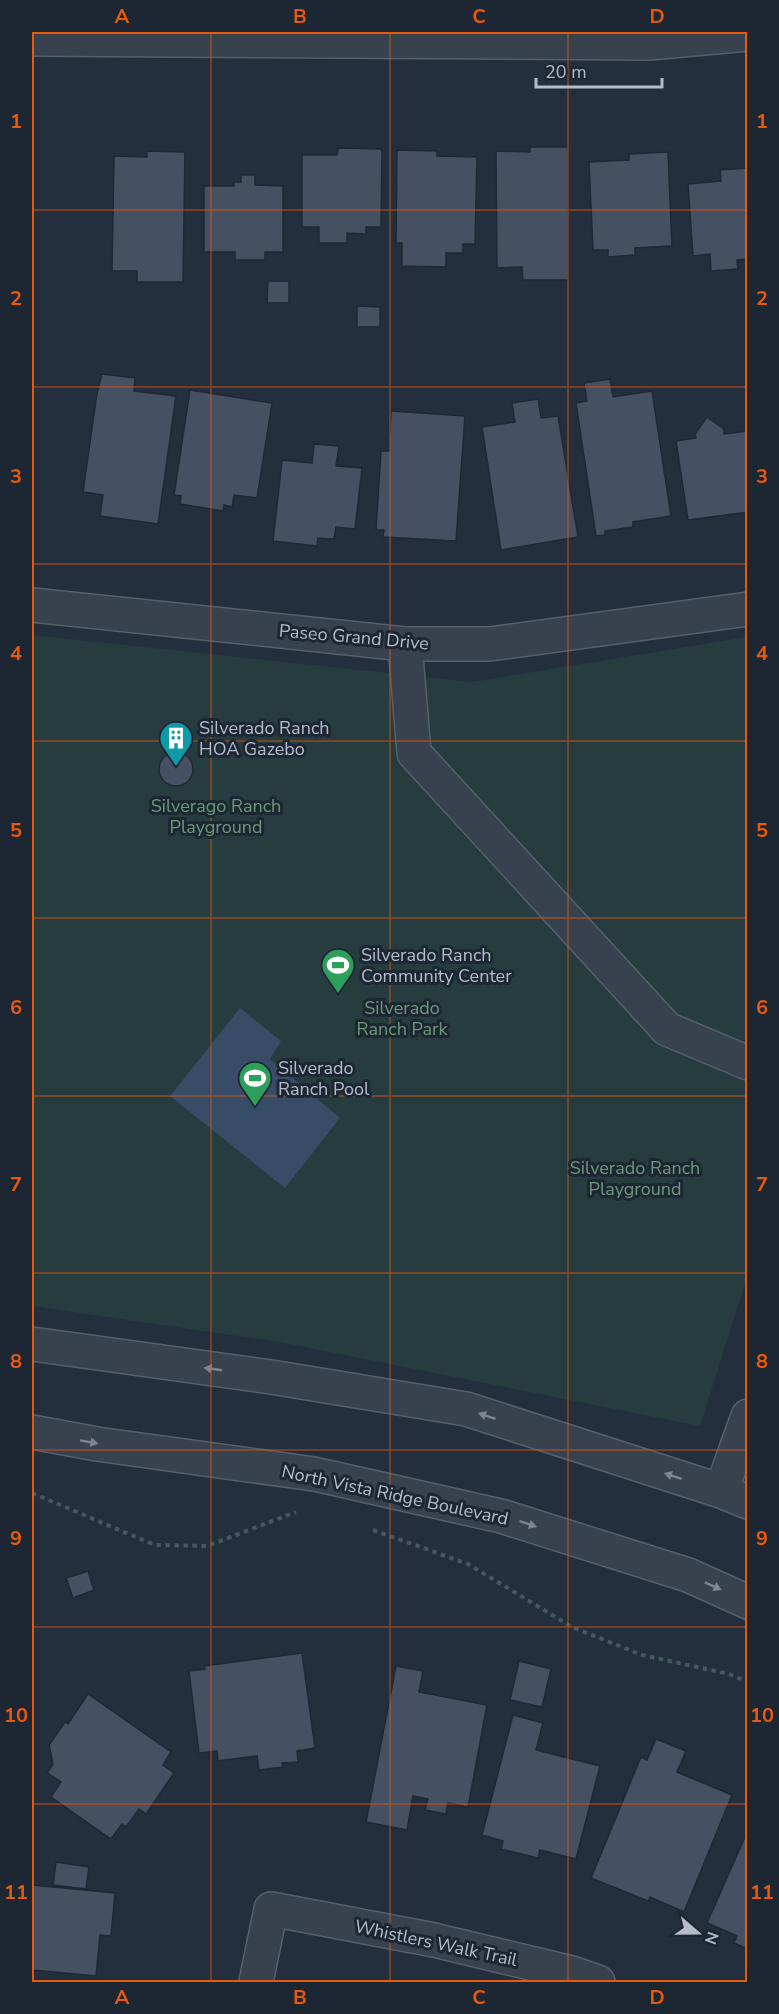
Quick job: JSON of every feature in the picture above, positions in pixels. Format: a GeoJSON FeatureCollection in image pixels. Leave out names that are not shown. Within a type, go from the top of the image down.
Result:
{"type":"FeatureCollection","features":[{"type":"Feature","properties":{"kind":"street"},"geometry":{"type":"LineString","coordinates":[[33,46],[747,34]]}},
{"type":"Feature","properties":{"kind":"street","name":"Paseo Grand Drive"},"geometry":{"type":"LineString","coordinates":[[32,605],[405,644],[489,644],[747,609]]}},
{"type":"Feature","properties":{"kind":"street"},"geometry":{"type":"LineString","coordinates":[[405,644],[414,753],[668,1029],[747,1063]]}},
{"type":"Feature","properties":{"kind":"street"},"geometry":{"type":"LineString","coordinates":[[32,1344],[271,1377],[466,1409],[734,1497],[747,1416]]}},
{"type":"Feature","properties":{"kind":"street","name":"North Vista Ridge Boulevard"},"geometry":{"type":"LineString","coordinates":[[32,1432],[97,1444],[315,1474],[501,1516],[688,1575],[747,1602]]}},
{"type":"Feature","properties":{"kind":"street","name":"Whistlers Walk Trail"},"geometry":{"type":"LineString","coordinates":[[256,1983],[272,1910],[434,1940],[572,1973],[598,1983]]}},
{"type":"Feature","properties":{"kind":"path"},"geometry":{"type":"LineString","coordinates":[[32,1493],[155,1545],[207,1546],[296,1512],[306,1514]]}},
{"type":"Feature","properties":{"kind":"path"},"geometry":{"type":"LineString","coordinates":[[367,1527],[468,1564],[572,1627],[642,1655],[729,1674],[747,1682]]}},
{"type":"Feature","properties":{"kind":"green space","name":"Silverado Ranch Park"},"geometry":{"type":"Polygon","coordinates":[[[32,635],[472,682],[747,637],[747,1277],[700,1426],[279,1342],[32,1306],[32,635]]]}},
{"type":"Feature","properties":{"kind":"water","name":"Silverado Ranch Pool"},"geometry":{"type":"Polygon","coordinates":[[[240,1008],[281,1041],[270,1059],[340,1118],[285,1188],[170,1096],[240,1008]]]}},
{"type":"Feature","properties":{"kind":"building"},"geometry":{"type":"Polygon","coordinates":[[[530,147],[568,147],[568,280],[523,280],[522,267],[497,268],[496,151],[530,152],[530,147]]]}},
{"type":"Feature","properties":{"kind":"building"},"geometry":{"type":"Polygon","coordinates":[[[338,148],[382,149],[381,227],[366,227],[366,234],[347,233],[347,243],[319,243],[319,227],[302,227],[302,155],[337,155],[338,148]]]}},
{"type":"Feature","properties":{"kind":"building"},"geometry":{"type":"Polygon","coordinates":[[[397,150],[437,151],[437,156],[477,157],[475,244],[463,244],[463,253],[446,253],[446,267],[402,266],[402,243],[396,243],[397,150]]]}},
{"type":"Feature","properties":{"kind":"building"},"geometry":{"type":"Polygon","coordinates":[[[147,151],[185,152],[183,282],[137,282],[137,271],[112,271],[114,156],[147,157],[147,151]]]}},
{"type":"Feature","properties":{"kind":"building"},"geometry":{"type":"Polygon","coordinates":[[[668,152],[672,246],[635,248],[635,255],[608,257],[608,250],[593,250],[589,162],[629,160],[629,154],[668,152]]]}},
{"type":"Feature","properties":{"kind":"building"},"geometry":{"type":"Polygon","coordinates":[[[748,168],[748,259],[737,260],[738,269],[711,271],[710,254],[693,256],[688,184],[721,181],[720,170],[748,168]]]}},
{"type":"Feature","properties":{"kind":"building"},"geometry":{"type":"Polygon","coordinates":[[[241,175],[255,175],[255,185],[283,186],[283,252],[265,252],[265,260],[235,260],[235,252],[204,252],[204,186],[234,186],[234,182],[241,182],[241,175]]]}},
{"type":"Feature","properties":{"kind":"building"},"geometry":{"type":"Polygon","coordinates":[[[268,281],[289,281],[289,303],[267,303],[268,281]]]}},
{"type":"Feature","properties":{"kind":"building"},"geometry":{"type":"Polygon","coordinates":[[[357,306],[380,307],[380,327],[357,327],[357,306]]]}},
{"type":"Feature","properties":{"kind":"building"},"geometry":{"type":"Polygon","coordinates":[[[102,374],[135,378],[134,391],[176,396],[158,524],[100,516],[103,495],[83,492],[97,393],[102,374]]]}},
{"type":"Feature","properties":{"kind":"building"},"geometry":{"type":"Polygon","coordinates":[[[610,379],[613,397],[652,391],[671,516],[633,522],[633,527],[605,531],[605,535],[596,536],[576,403],[587,401],[584,383],[610,379]]]}},
{"type":"Feature","properties":{"kind":"building"},"geometry":{"type":"Polygon","coordinates":[[[190,390],[272,403],[257,498],[234,495],[232,507],[224,505],[223,511],[180,504],[181,496],[174,495],[190,390]]]}},
{"type":"Feature","properties":{"kind":"building"},"geometry":{"type":"Polygon","coordinates":[[[538,399],[541,418],[558,416],[578,537],[501,550],[482,427],[515,422],[512,403],[538,399]]]}},
{"type":"Feature","properties":{"kind":"building"},"geometry":{"type":"Polygon","coordinates":[[[391,411],[465,416],[456,541],[383,537],[384,530],[376,530],[381,451],[389,451],[391,411]]]}},
{"type":"Feature","properties":{"kind":"building"},"geometry":{"type":"Polygon","coordinates":[[[707,417],[724,429],[724,434],[748,431],[748,512],[688,520],[676,441],[696,438],[695,434],[707,417]]]}},
{"type":"Feature","properties":{"kind":"building"},"geometry":{"type":"Polygon","coordinates":[[[314,444],[339,446],[336,466],[362,468],[355,529],[336,527],[334,539],[318,538],[317,546],[273,541],[282,460],[312,463],[314,444]]]}},
{"type":"Feature","properties":{"kind":"building","name":"Silverado Ranch HOA Gazebo"},"geometry":{"type":"Polygon","coordinates":[[[176,752],[188,757],[193,769],[188,781],[176,786],[164,781],[159,769],[164,757],[176,752]]]}},
{"type":"Feature","properties":{"kind":"building"},"geometry":{"type":"Polygon","coordinates":[[[88,1571],[94,1590],[73,1598],[66,1578],[88,1571]]]}},
{"type":"Feature","properties":{"kind":"building"},"geometry":{"type":"Polygon","coordinates":[[[302,1653],[315,1748],[297,1751],[298,1762],[282,1763],[283,1767],[259,1770],[257,1756],[218,1761],[217,1751],[199,1753],[189,1671],[205,1669],[204,1666],[302,1653]]]}},
{"type":"Feature","properties":{"kind":"building"},"geometry":{"type":"Polygon","coordinates":[[[519,1661],[551,1669],[542,1707],[510,1700],[519,1661]]]}},
{"type":"Feature","properties":{"kind":"building"},"geometry":{"type":"Polygon","coordinates":[[[396,1666],[423,1671],[419,1692],[487,1705],[468,1807],[448,1803],[446,1814],[425,1810],[428,1799],[413,1796],[407,1830],[366,1822],[396,1666]]]}},
{"type":"Feature","properties":{"kind":"building"},"geometry":{"type":"Polygon","coordinates":[[[88,1694],[171,1752],[163,1765],[174,1773],[146,1814],[139,1809],[126,1827],[122,1824],[111,1839],[51,1797],[61,1782],[47,1773],[53,1764],[49,1745],[65,1722],[68,1724],[88,1694]]]}},
{"type":"Feature","properties":{"kind":"building"},"geometry":{"type":"Polygon","coordinates":[[[513,1715],[543,1723],[536,1750],[600,1766],[576,1859],[540,1850],[538,1858],[501,1849],[503,1841],[482,1835],[513,1715]]]}},
{"type":"Feature","properties":{"kind":"building"},"geometry":{"type":"Polygon","coordinates":[[[656,1739],[686,1751],[677,1772],[732,1795],[684,1912],[650,1897],[648,1901],[591,1878],[641,1757],[647,1760],[656,1739]]]}},
{"type":"Feature","properties":{"kind":"building"},"geometry":{"type":"Polygon","coordinates":[[[748,1830],[748,1949],[734,1943],[737,1936],[707,1923],[748,1830]]]}},
{"type":"Feature","properties":{"kind":"building"},"geometry":{"type":"Polygon","coordinates":[[[56,1862],[89,1867],[86,1889],[53,1885],[56,1862]]]}},
{"type":"Feature","properties":{"kind":"building"},"geometry":{"type":"Polygon","coordinates":[[[32,1885],[115,1893],[111,1936],[100,1935],[96,1976],[32,1970],[32,1885]]]}},
{"type":"Feature","properties":{"kind":"place","name":"Silverado Ranch HOA Gazebo"},"geometry":{"type":"Point","coordinates":[176,767]}},
{"type":"Feature","properties":{"kind":"place","name":"Silverado Ranch Community Center"},"geometry":{"type":"Point","coordinates":[338,994]}},
{"type":"Feature","properties":{"kind":"place","name":"Silverado Ranch Pool"},"geometry":{"type":"Point","coordinates":[255,1107]}},
{"type":"Feature","properties":{"kind":"park label","name":"Silverago Ranch Playground"},"geometry":{"type":"Point","coordinates":[216,816]}},
{"type":"Feature","properties":{"kind":"park label","name":"Silverado Ranch Playground"},"geometry":{"type":"Point","coordinates":[635,1178]}}]}
